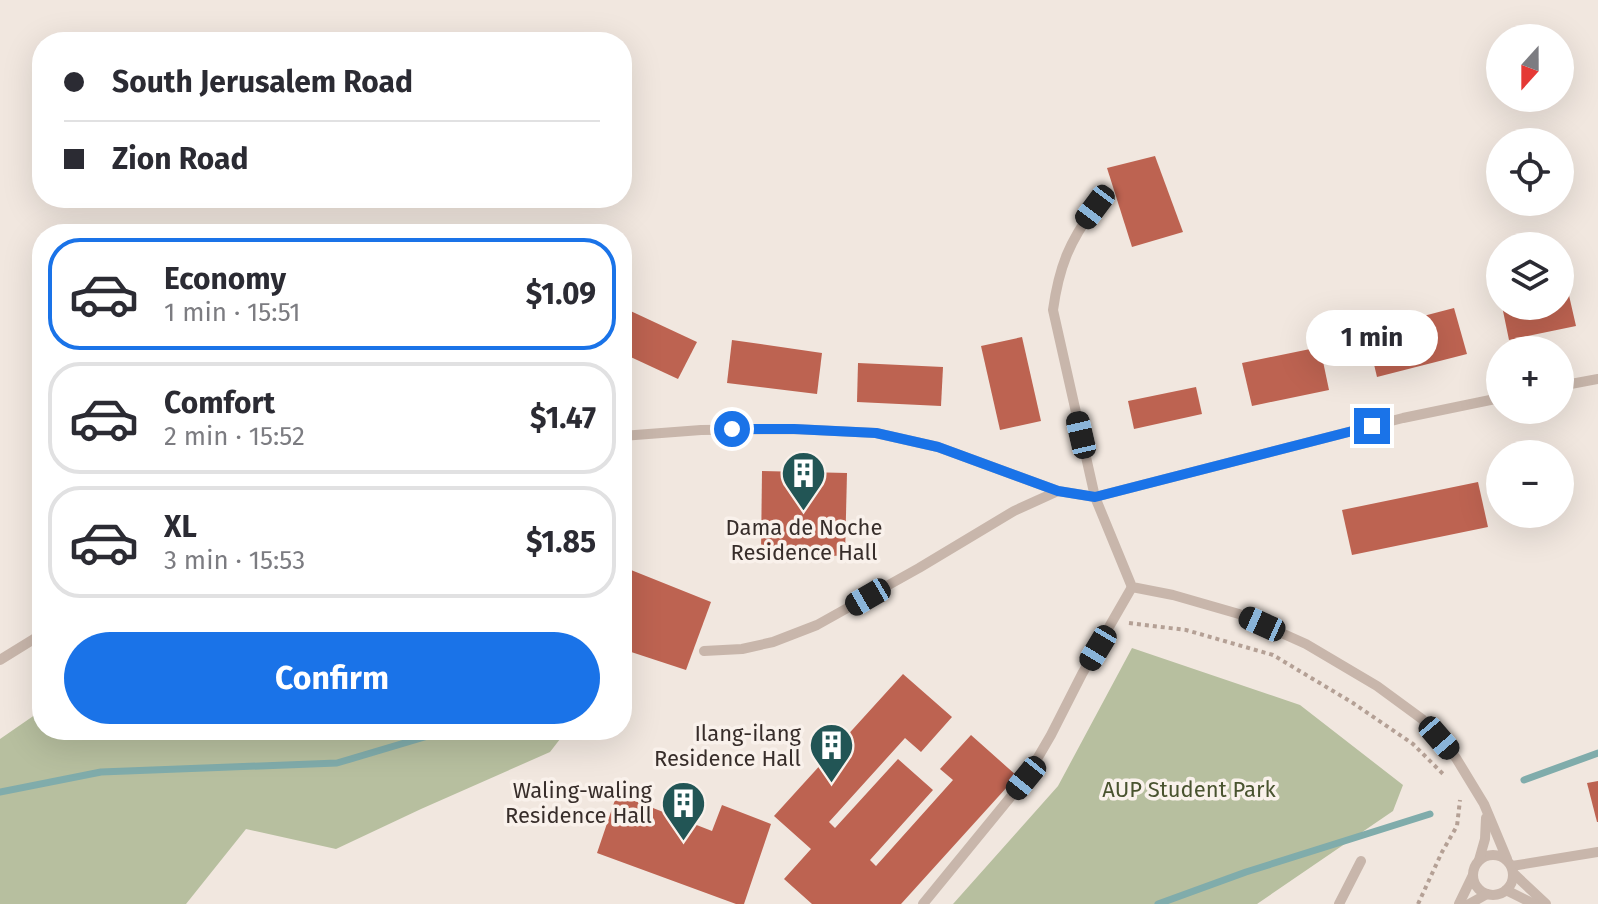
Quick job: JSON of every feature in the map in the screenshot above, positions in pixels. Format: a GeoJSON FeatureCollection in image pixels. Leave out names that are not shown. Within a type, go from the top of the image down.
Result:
{"type":"FeatureCollection","features":[{"type":"Feature","properties":{"kind":"lane"},"geometry":{"type":"LineString","coordinates":[[1095,207],[1068,250],[1057,279],[1053,310],[1095,497],[1132,587]]}},
{"type":"Feature","properties":{"kind":"lane"},"geometry":{"type":"LineString","coordinates":[[1574,383],[1598,379]]}},
{"type":"Feature","properties":{"kind":"lane"},"geometry":{"type":"LineString","coordinates":[[632,435],[747,429],[876,433],[938,447],[1058,491],[1095,497],[1403,418],[1486,401]]}},
{"type":"Feature","properties":{"kind":"lane"},"geometry":{"type":"LineString","coordinates":[[704,651],[742,649],[817,625],[1014,511],[1058,491]]}},
{"type":"Feature","properties":{"kind":"lane"},"geometry":{"type":"LineString","coordinates":[[923,904],[1026,778],[1132,587]]}},
{"type":"Feature","properties":{"kind":"lane"},"geometry":{"type":"LineString","coordinates":[[1132,587],[1239,614],[1306,644],[1377,686],[1422,719],[1456,758],[1484,804],[1510,866],[1513,880],[1506,890],[1500,894],[1487,894],[1469,904]]}},
{"type":"Feature","properties":{"kind":"lane"},"geometry":{"type":"LineString","coordinates":[[0,660],[32,640]]}},
{"type":"Feature","properties":{"kind":"lane"},"geometry":{"type":"LineString","coordinates":[[1459,904],[1479,860],[1487,826],[1484,804]]}},
{"type":"Feature","properties":{"kind":"lane"},"geometry":{"type":"LineString","coordinates":[[1510,866],[1598,852]]}},
{"type":"Feature","properties":{"kind":"lane"},"geometry":{"type":"LineString","coordinates":[[1479,860],[1493,854],[1510,866],[1546,904]]}},
{"type":"Feature","properties":{"kind":"lane"},"geometry":{"type":"LineString","coordinates":[[1339,904],[1361,861]]}},
{"type":"Feature","properties":{"kind":"lane"},"geometry":{"type":"LineString","coordinates":[[1474,873],[1474,881],[1487,894]]}},
{"type":"Feature","properties":{"kind":"lane"},"geometry":{"type":"LineString","coordinates":[[1506,890],[1534,904]]}},
{"type":"Feature","properties":{"kind":"path"},"geometry":{"type":"LineString","coordinates":[[1114,621],[1186,630],[1273,655],[1353,703],[1413,744],[1446,777]]}},
{"type":"Feature","properties":{"kind":"path"},"geometry":{"type":"LineString","coordinates":[[1418,904],[1457,826],[1460,800],[1453,789]]}},
{"type":"Feature","properties":{"kind":"green space","name":"AUP Student Park"},"geometry":{"type":"Polygon","coordinates":[[[1132,648],[1300,705],[1403,785],[1393,811],[1257,904],[953,904],[1058,786],[1132,648]]]}},
{"type":"Feature","properties":{"kind":"green space"},"geometry":{"type":"Polygon","coordinates":[[[32,717],[32,740],[559,740],[550,752],[336,849],[246,829],[186,904],[0,904],[0,739],[32,717]]]}},
{"type":"Feature","properties":{"kind":"building"},"geometry":{"type":"Polygon","coordinates":[[[1155,156],[1183,232],[1132,247],[1107,168],[1155,156]]]}},
{"type":"Feature","properties":{"kind":"building"},"geometry":{"type":"Polygon","coordinates":[[[1454,308],[1467,354],[1377,377],[1366,331],[1454,308]]]}},
{"type":"Feature","properties":{"kind":"building"},"geometry":{"type":"Polygon","coordinates":[[[632,312],[697,342],[678,379],[632,358],[632,312]]]}},
{"type":"Feature","properties":{"kind":"building"},"geometry":{"type":"Polygon","coordinates":[[[1574,317],[1576,326],[1528,336],[1508,336],[1505,320],[1574,320],[1574,317]]]}},
{"type":"Feature","properties":{"kind":"building"},"geometry":{"type":"Polygon","coordinates":[[[1022,337],[1041,421],[1000,430],[981,346],[1022,337]]]}},
{"type":"Feature","properties":{"kind":"building"},"geometry":{"type":"Polygon","coordinates":[[[732,340],[822,353],[817,394],[727,383],[732,340]]]}},
{"type":"Feature","properties":{"kind":"building"},"geometry":{"type":"Polygon","coordinates":[[[1320,347],[1329,390],[1252,406],[1242,363],[1320,347]]]}},
{"type":"Feature","properties":{"kind":"building"},"geometry":{"type":"Polygon","coordinates":[[[858,363],[943,367],[941,406],[857,402],[858,363]]]}},
{"type":"Feature","properties":{"kind":"building"},"geometry":{"type":"Polygon","coordinates":[[[1196,387],[1202,414],[1134,429],[1128,401],[1196,387]]]}},
{"type":"Feature","properties":{"kind":"building","name":"Dama de Noche Residence Hall"},"geometry":{"type":"Polygon","coordinates":[[[762,471],[847,473],[845,556],[761,554],[762,471]]]}},
{"type":"Feature","properties":{"kind":"building"},"geometry":{"type":"Polygon","coordinates":[[[1478,482],[1486,527],[1352,555],[1342,510],[1478,482]]]}},
{"type":"Feature","properties":{"kind":"building"},"geometry":{"type":"Polygon","coordinates":[[[632,570],[711,602],[686,670],[632,652],[632,570]]]}},
{"type":"Feature","properties":{"kind":"building","name":"Ilang-ilang Residence Hall"},"geometry":{"type":"Polygon","coordinates":[[[903,674],[952,717],[921,752],[905,738],[829,822],[835,828],[898,759],[933,790],[870,860],[876,866],[953,780],[940,769],[971,735],[1017,776],[901,904],[812,904],[784,879],[811,849],[774,816],[903,674]]]}},
{"type":"Feature","properties":{"kind":"building"},"geometry":{"type":"Polygon","coordinates":[[[1598,781],[1598,822],[1597,822],[1587,783],[1598,781]]]}},
{"type":"Feature","properties":{"kind":"building","name":"Waling-waling Residence Hall"},"geometry":{"type":"Polygon","coordinates":[[[617,794],[712,831],[722,805],[771,824],[744,904],[736,904],[597,853],[617,794]]]}},
{"type":"Feature","properties":{"kind":"waterway"},"geometry":{"type":"LineString","coordinates":[[0,792],[101,772],[337,763],[414,740]]}},
{"type":"Feature","properties":{"kind":"waterway"},"geometry":{"type":"LineString","coordinates":[[1524,780],[1598,753]]}},
{"type":"Feature","properties":{"kind":"waterway"},"geometry":{"type":"LineString","coordinates":[[1158,904],[1246,872],[1430,814]]}},
{"type":"Feature","properties":{"kind":"place","name":"Dama de Noche Residence Hall"},"geometry":{"type":"Point","coordinates":[804,513]}},
{"type":"Feature","properties":{"kind":"place","name":"Ilang-ilang Residence Hall"},"geometry":{"type":"Point","coordinates":[832,785]}},
{"type":"Feature","properties":{"kind":"place","name":"Waling-waling Residence Hall"},"geometry":{"type":"Point","coordinates":[683,842]}},
{"type":"Feature","properties":{"kind":"route"},"geometry":{"type":"LineString","coordinates":[[732,429],[876,433],[938,447],[1058,491],[1095,497],[1372,426]]}}]}
